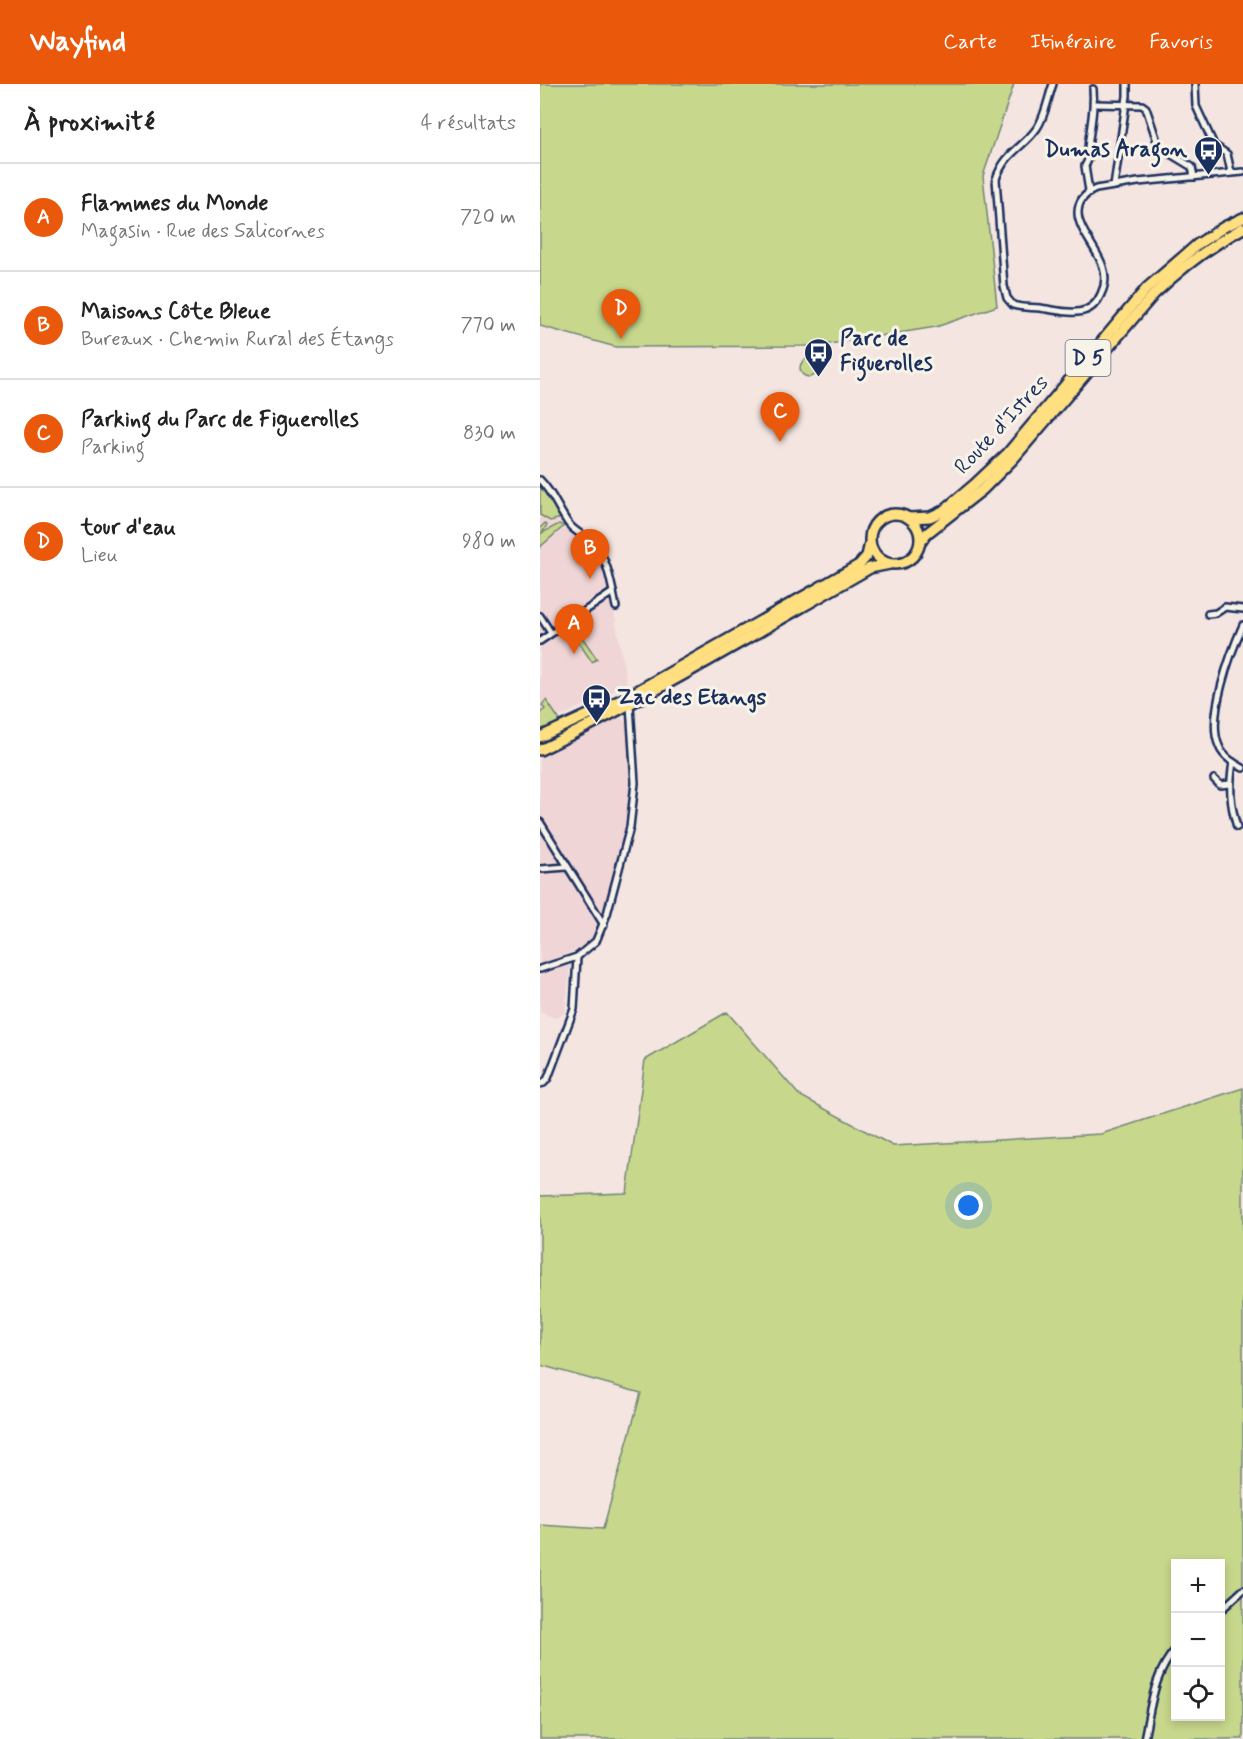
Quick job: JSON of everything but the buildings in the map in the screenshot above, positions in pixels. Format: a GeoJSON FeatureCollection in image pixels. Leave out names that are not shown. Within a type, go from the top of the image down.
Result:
{"type":"FeatureCollection","features":[{"type":"Feature","properties":{"kind":"main road","name":"Route d'Istres"},"geometry":{"type":"LineString","coordinates":[[909,518],[930,518],[943,511],[974,485],[1008,453],[1148,288],[1198,244],[1243,218]]}},
{"type":"Feature","properties":{"kind":"main road","name":"Route d'Istres"},"geometry":{"type":"LineString","coordinates":[[920,543],[926,534],[982,490],[1013,459],[1162,287],[1206,250],[1243,228]]}},
{"type":"Feature","properties":{"kind":"main road"},"geometry":{"type":"LineString","coordinates":[[540,737],[625,698],[859,565],[867,556],[872,528],[883,516],[892,513],[901,514],[909,518],[918,528],[920,543],[913,557],[898,564],[870,568],[630,705],[540,750]]}},
{"type":"Feature","properties":{"kind":"main road"},"geometry":{"type":"LineString","coordinates":[[870,543],[873,553],[890,564]]}},
{"type":"Feature","properties":{"kind":"street"},"geometry":{"type":"LineString","coordinates":[[1053,84],[1039,126],[1006,158],[996,179],[1004,279],[1007,298],[1013,305],[1075,314],[1088,310],[1100,298],[1105,274],[1077,214],[1082,198],[1089,191],[1114,186],[1243,172]]}},
{"type":"Feature","properties":{"kind":"street"},"geometry":{"type":"LineString","coordinates":[[1114,186],[1127,84]]}},
{"type":"Feature","properties":{"kind":"street"},"geometry":{"type":"LineString","coordinates":[[1195,84],[1196,106],[1214,145],[1227,154],[1231,172]]}},
{"type":"Feature","properties":{"kind":"street"},"geometry":{"type":"LineString","coordinates":[[1089,191],[1085,166],[1090,159],[1088,148],[1094,104],[1093,89]]}},
{"type":"Feature","properties":{"kind":"street"},"geometry":{"type":"LineString","coordinates":[[1094,104],[1142,105],[1146,108],[1159,147],[1192,167],[1194,177]]}},
{"type":"Feature","properties":{"kind":"street"},"geometry":{"type":"LineString","coordinates":[[540,480],[554,496],[569,525],[595,545],[609,572],[616,608]]}},
{"type":"Feature","properties":{"kind":"street"},"geometry":{"type":"LineString","coordinates":[[540,641],[613,592]]}},
{"type":"Feature","properties":{"kind":"street"},"geometry":{"type":"LineString","coordinates":[[1208,614],[1225,607],[1243,609]]}},
{"type":"Feature","properties":{"kind":"street"},"geometry":{"type":"LineString","coordinates":[[540,616],[551,633]]}},
{"type":"Feature","properties":{"kind":"street"},"geometry":{"type":"LineString","coordinates":[[1243,625],[1223,682],[1216,719],[1218,746],[1233,762],[1243,768]]}},
{"type":"Feature","properties":{"kind":"street"},"geometry":{"type":"LineString","coordinates":[[540,969],[577,957],[596,942],[604,925],[614,895],[630,827],[635,783],[630,705]]}},
{"type":"Feature","properties":{"kind":"street"},"geometry":{"type":"LineString","coordinates":[[1233,762],[1230,784],[1231,806],[1237,827]]}},
{"type":"Feature","properties":{"kind":"street"},"geometry":{"type":"LineString","coordinates":[[1214,779],[1220,785],[1230,784]]}},
{"type":"Feature","properties":{"kind":"street"},"geometry":{"type":"LineString","coordinates":[[540,822],[604,925]]}},
{"type":"Feature","properties":{"kind":"street"},"geometry":{"type":"LineString","coordinates":[[540,869],[567,867]]}},
{"type":"Feature","properties":{"kind":"street"},"geometry":{"type":"LineString","coordinates":[[540,1084],[548,1078],[574,1009],[577,957]]}},
{"type":"Feature","properties":{"kind":"street"},"geometry":{"type":"LineString","coordinates":[[1225,1607],[1243,1590]]}},
{"type":"Feature","properties":{"kind":"street"},"geometry":{"type":"LineString","coordinates":[[1144,1739],[1157,1681],[1171,1655]]}},
{"type":"Feature","properties":{"kind":"shaded area"},"geometry":{"type":"Polygon","coordinates":[[[540,484],[562,517],[563,523],[592,546],[607,572],[627,685],[540,726],[540,484]]]}},
{"type":"Feature","properties":{"kind":"shaded area"},"geometry":{"type":"Polygon","coordinates":[[[620,717],[630,725],[634,783],[629,827],[602,923],[593,940],[577,950],[540,964],[540,755],[620,717]]]}},
{"type":"Feature","properties":{"kind":"shaded area"},"geometry":{"type":"Polygon","coordinates":[[[570,966],[565,1013],[556,1018],[540,1012],[540,971],[570,966]]]}},
{"type":"Feature","properties":{"kind":"green space"},"geometry":{"type":"Polygon","coordinates":[[[540,84],[1014,84],[983,176],[997,306],[936,327],[805,346],[616,347],[540,326],[540,84]]]}},
{"type":"Feature","properties":{"kind":"green space"},"geometry":{"type":"Polygon","coordinates":[[[809,359],[815,362],[818,368],[815,374],[809,377],[803,374],[800,368],[803,362],[809,359]]]}},
{"type":"Feature","properties":{"kind":"green space"},"geometry":{"type":"Polygon","coordinates":[[[540,484],[562,518],[550,521],[540,515],[540,484]]]}},
{"type":"Feature","properties":{"kind":"green space"},"geometry":{"type":"Polygon","coordinates":[[[545,523],[547,525],[542,533],[559,524],[564,526],[540,547],[540,528],[545,523]]]}},
{"type":"Feature","properties":{"kind":"green space"},"geometry":{"type":"Polygon","coordinates":[[[582,637],[597,659],[592,662],[577,640],[582,637]]]}},
{"type":"Feature","properties":{"kind":"green space"},"geometry":{"type":"Polygon","coordinates":[[[546,700],[561,722],[540,731],[540,713],[545,709],[542,705],[546,700]]]}},
{"type":"Feature","properties":{"kind":"green space"},"geometry":{"type":"Polygon","coordinates":[[[727,1012],[799,1095],[893,1146],[1101,1134],[1243,1088],[1243,1739],[540,1739],[540,1525],[603,1529],[641,1393],[540,1365],[540,1196],[627,1193],[645,1060],[727,1012]]]}},
{"type":"Feature","properties":{"kind":"place","name":"Dumas Aragon"},"geometry":{"type":"Point","coordinates":[1208,176]}},
{"type":"Feature","properties":{"kind":"place","name":"tour d'eau"},"geometry":{"type":"Point","coordinates":[621,339]}},
{"type":"Feature","properties":{"kind":"place","name":"Parc de Figuerolles"},"geometry":{"type":"Point","coordinates":[819,378]}},
{"type":"Feature","properties":{"kind":"place","name":"Parking du Parc de Figuerolles"},"geometry":{"type":"Point","coordinates":[780,442]}},
{"type":"Feature","properties":{"kind":"place","name":"Maisons Côte Bleue"},"geometry":{"type":"Point","coordinates":[590,579]}},
{"type":"Feature","properties":{"kind":"place","name":"Flammes du Monde"},"geometry":{"type":"Point","coordinates":[574,654]}},
{"type":"Feature","properties":{"kind":"place","name":"Zac des Etangs"},"geometry":{"type":"Point","coordinates":[596,724]}}]}
